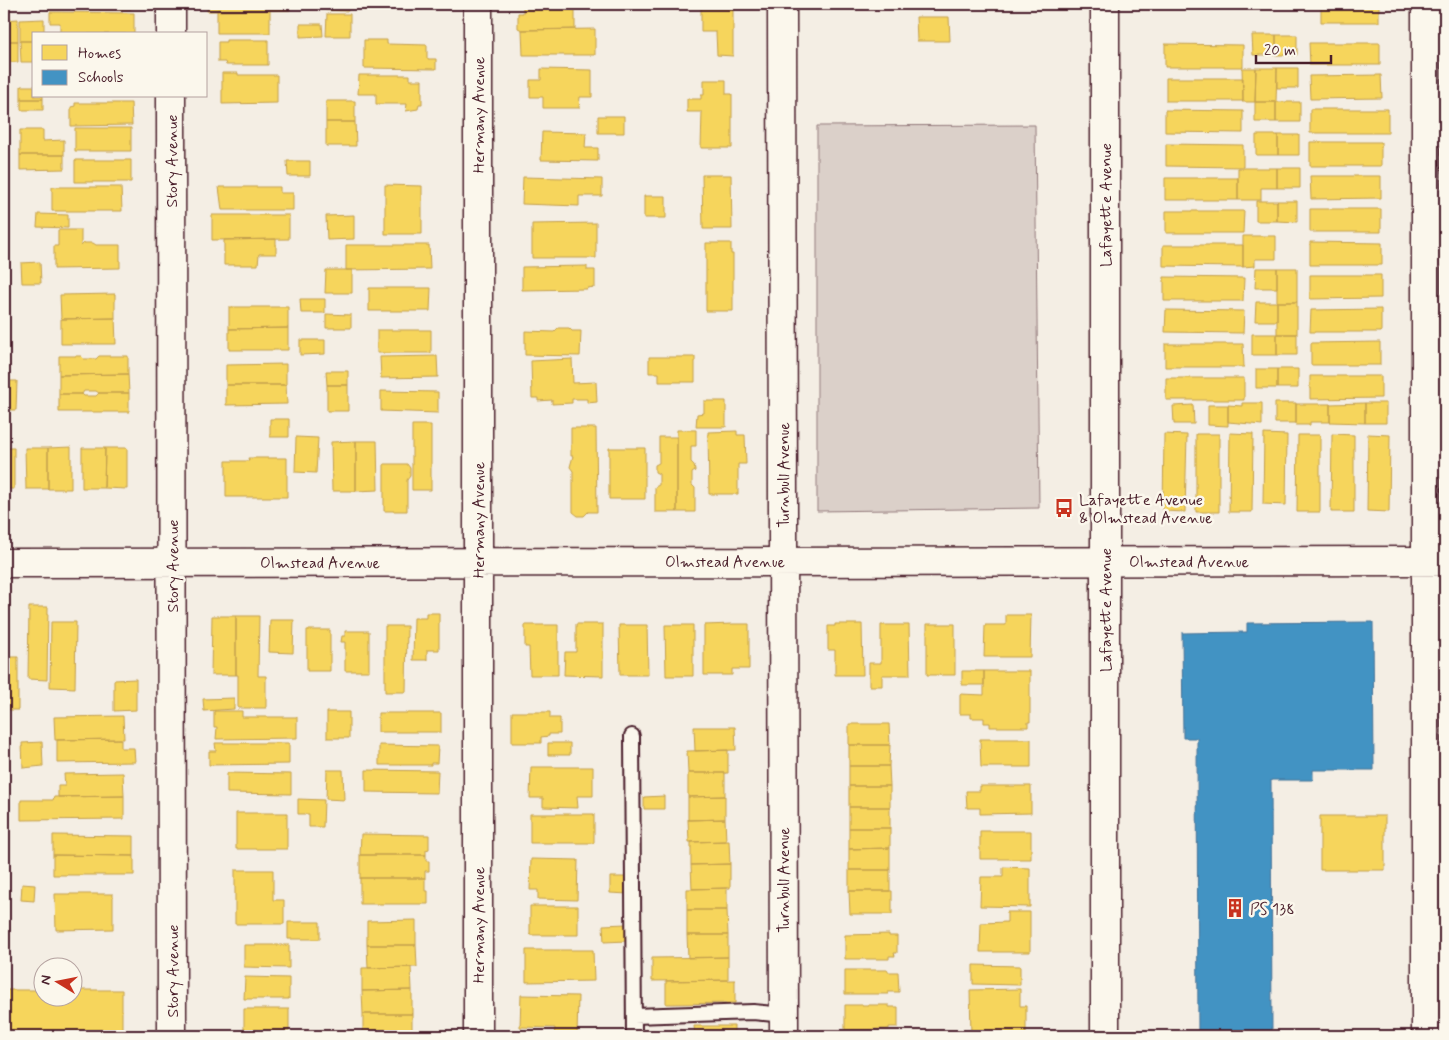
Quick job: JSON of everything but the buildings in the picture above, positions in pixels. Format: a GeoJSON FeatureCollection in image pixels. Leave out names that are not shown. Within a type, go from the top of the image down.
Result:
{"type":"FeatureCollection","features":[{"type":"Feature","properties":{"kind":"street"},"geometry":{"type":"LineString","coordinates":[[171,4],[171,32]]}},
{"type":"Feature","properties":{"kind":"street","name":"Hermany Avenue"},"geometry":{"type":"LineString","coordinates":[[478,4],[478,1036]]}},
{"type":"Feature","properties":{"kind":"street","name":"Turnbull Avenue"},"geometry":{"type":"LineString","coordinates":[[782,4],[784,1026]]}},
{"type":"Feature","properties":{"kind":"street","name":"Lafayette Avenue"},"geometry":{"type":"LineString","coordinates":[[1105,4],[1105,1036]]}},
{"type":"Feature","properties":{"kind":"street"},"geometry":{"type":"LineString","coordinates":[[1426,4],[1436,561],[1426,1036]]}},
{"type":"Feature","properties":{"kind":"street","name":"Story Avenue"},"geometry":{"type":"LineString","coordinates":[[171,98],[172,1036]]}},
{"type":"Feature","properties":{"kind":"street","name":"Olmstead Avenue"},"geometry":{"type":"LineString","coordinates":[[4,562],[1436,561]]}},
{"type":"Feature","properties":{"kind":"lane"},"geometry":{"type":"LineString","coordinates":[[632,736],[634,1036]]}},
{"type":"Feature","properties":{"kind":"lane"},"geometry":{"type":"LineString","coordinates":[[634,1016],[753,1012],[784,1026]]}},
{"type":"Feature","properties":{"kind":"shaded area"},"geometry":{"type":"Polygon","coordinates":[[[1035,125],[1039,508],[817,511],[817,126],[1035,125]]]}},
{"type":"Feature","properties":{"kind":"place","name":"Lafayette Avenue & Olmstead Avenue"},"geometry":{"type":"Point","coordinates":[1064,508]}},
{"type":"Feature","properties":{"kind":"place","name":"PS 138"},"geometry":{"type":"Point","coordinates":[1235,908]}}]}
